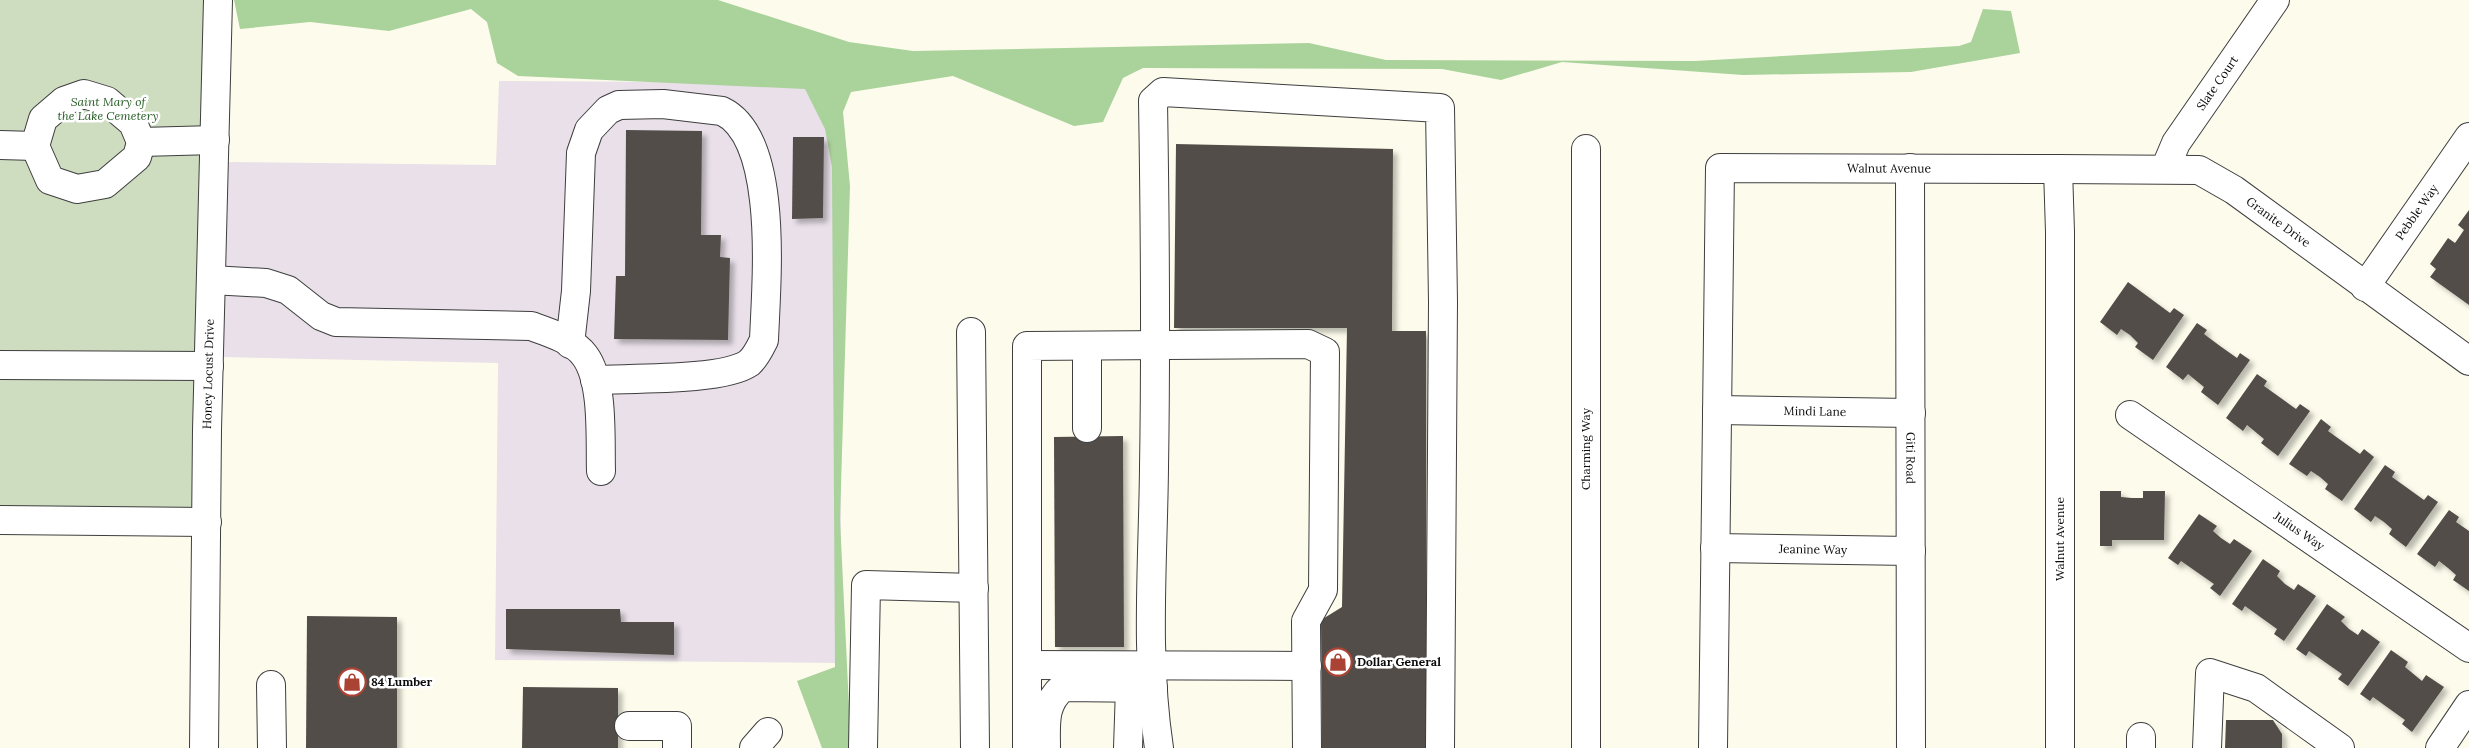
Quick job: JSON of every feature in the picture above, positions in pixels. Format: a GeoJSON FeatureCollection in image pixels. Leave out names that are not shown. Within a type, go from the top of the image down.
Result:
{"type":"FeatureCollection","features":[{"type":"Feature","properties":{"kind":"street","name":"Honey Locust Drive"},"geometry":{"type":"LineString","coordinates":[[204,748],[209,366],[218,0]]}},
{"type":"Feature","properties":{"kind":"street","name":"Slate Court"},"geometry":{"type":"LineString","coordinates":[[2165,169],[2176,143],[2275,0]]}},
{"type":"Feature","properties":{"kind":"street"},"geometry":{"type":"LineString","coordinates":[[1128,748],[1145,680],[1156,345],[1153,100],[1163,92],[1440,108],[1443,302],[1440,748]]}},
{"type":"Feature","properties":{"kind":"street"},"geometry":{"type":"LineString","coordinates":[[84,94],[107,101],[133,123],[141,142],[137,157],[105,184],[77,189],[50,180],[35,146],[42,119],[64,101],[84,94]]}},
{"type":"Feature","properties":{"kind":"street"},"geometry":{"type":"LineString","coordinates":[[570,344],[576,291],[581,153],[589,130],[608,110],[619,105],[663,104],[722,110],[730,114],[738,121],[753,149],[766,202],[764,340],[757,353],[749,362],[716,374],[595,380]]}},
{"type":"Feature","properties":{"kind":"street","name":"Pebble Way"},"geometry":{"type":"LineString","coordinates":[[2365,287],[2469,137]]}},
{"type":"Feature","properties":{"kind":"street"},"geometry":{"type":"LineString","coordinates":[[141,142],[215,140]]}},
{"type":"Feature","properties":{"kind":"street"},"geometry":{"type":"LineString","coordinates":[[0,145],[35,146]]}},
{"type":"Feature","properties":{"kind":"street","name":"Charming Way"},"geometry":{"type":"LineString","coordinates":[[1586,149],[1586,748]]}},
{"type":"Feature","properties":{"kind":"street","name":"Walnut Avenue"},"geometry":{"type":"LineString","coordinates":[[1713,748],[1720,168],[1910,168],[2058,169],[2060,232],[2060,748]]}},
{"type":"Feature","properties":{"kind":"street","name":"Giti Road"},"geometry":{"type":"LineString","coordinates":[[1910,168],[1911,748]]}},
{"type":"Feature","properties":{"kind":"street","name":"Granite Drive"},"geometry":{"type":"LineString","coordinates":[[2058,169],[2200,170],[2234,190],[2469,361]]}},
{"type":"Feature","properties":{"kind":"street"},"geometry":{"type":"LineString","coordinates":[[211,280],[266,284],[288,290],[321,316],[336,322],[531,326],[555,335],[585,356],[595,380],[599,412],[601,471]]}},
{"type":"Feature","properties":{"kind":"street"},"geometry":{"type":"LineString","coordinates":[[971,332],[975,748]]}},
{"type":"Feature","properties":{"kind":"street"},"geometry":{"type":"LineString","coordinates":[[1027,748],[1027,346],[1308,344],[1325,352],[1324,590],[1306,621],[1307,748]]}},
{"type":"Feature","properties":{"kind":"street"},"geometry":{"type":"LineString","coordinates":[[1087,346],[1087,428]]}},
{"type":"Feature","properties":{"kind":"street"},"geometry":{"type":"LineString","coordinates":[[0,365],[209,366]]}},
{"type":"Feature","properties":{"kind":"street","name":"Mindi Lane"},"geometry":{"type":"LineString","coordinates":[[1717,410],[1911,413]]}},
{"type":"Feature","properties":{"kind":"street","name":"Julius Way"},"geometry":{"type":"LineString","coordinates":[[2130,415],[2469,648]]}},
{"type":"Feature","properties":{"kind":"street"},"geometry":{"type":"LineString","coordinates":[[0,520],[207,522]]}},
{"type":"Feature","properties":{"kind":"street","name":"Jeanine Way"},"geometry":{"type":"LineString","coordinates":[[1715,548],[1911,551]]}},
{"type":"Feature","properties":{"kind":"street"},"geometry":{"type":"LineString","coordinates":[[863,748],[866,585],[974,588]]}},
{"type":"Feature","properties":{"kind":"street"},"geometry":{"type":"LineString","coordinates":[[1028,665],[1145,680]]}},
{"type":"Feature","properties":{"kind":"street"},"geometry":{"type":"LineString","coordinates":[[1046,748],[1047,710],[1055,694],[1063,687],[1307,666]]}},
{"type":"Feature","properties":{"kind":"street"},"geometry":{"type":"LineString","coordinates":[[2207,748],[2210,673],[2256,688],[2340,748]]}},
{"type":"Feature","properties":{"kind":"street"},"geometry":{"type":"LineString","coordinates":[[1145,680],[1159,748]]}},
{"type":"Feature","properties":{"kind":"street"},"geometry":{"type":"LineString","coordinates":[[271,684],[272,748]]}},
{"type":"Feature","properties":{"kind":"street"},"geometry":{"type":"LineString","coordinates":[[2440,748],[2469,705]]}},
{"type":"Feature","properties":{"kind":"street"},"geometry":{"type":"LineString","coordinates":[[629,726],[677,726],[678,748]]}},
{"type":"Feature","properties":{"kind":"shaded area"},"geometry":{"type":"Polygon","coordinates":[[[499,81],[841,83],[841,663],[495,660],[498,363],[221,357],[224,162],[496,165],[499,81]]]}},
{"type":"Feature","properties":{"kind":"green space","name":"Saint Mary of the Lake Cemetery"},"geometry":{"type":"Polygon","coordinates":[[[0,0],[218,0],[206,529],[0,527],[0,0]]]}},
{"type":"Feature","properties":{"kind":"green space"},"geometry":{"type":"Polygon","coordinates":[[[234,0],[718,0],[849,42],[913,51],[1309,43],[1386,60],[1695,61],[1959,46],[1971,42],[1983,9],[2011,11],[2020,53],[1911,72],[1743,75],[1562,62],[1501,80],[1442,69],[1143,68],[1123,78],[1103,122],[1074,126],[953,76],[851,92],[843,112],[850,186],[840,520],[851,748],[822,748],[797,681],[835,667],[832,167],[825,129],[805,89],[518,76],[497,63],[487,22],[471,9],[389,31],[310,22],[240,29],[234,0]]]}},
{"type":"Feature","properties":{"kind":"building"},"geometry":{"type":"Polygon","coordinates":[[[626,130],[702,131],[701,235],[721,235],[720,257],[730,258],[728,340],[614,339],[616,276],[625,276],[626,130]]]}},
{"type":"Feature","properties":{"kind":"building"},"geometry":{"type":"Polygon","coordinates":[[[793,137],[824,137],[823,218],[792,219],[793,137]]]}},
{"type":"Feature","properties":{"kind":"building"},"geometry":{"type":"Polygon","coordinates":[[[1176,144],[1393,149],[1392,331],[1426,331],[1426,748],[1322,748],[1321,620],[1342,607],[1347,328],[1174,328],[1176,144]]]}},
{"type":"Feature","properties":{"kind":"building"},"geometry":{"type":"Polygon","coordinates":[[[2469,210],[2469,305],[2430,277],[2436,269],[2430,264],[2448,238],[2455,243],[2464,230],[2458,225],[2469,210]]]}},
{"type":"Feature","properties":{"kind":"building"},"geometry":{"type":"Polygon","coordinates":[[[2128,282],[2170,313],[2174,308],[2184,315],[2153,360],[2135,347],[2138,343],[2130,335],[2121,329],[2117,335],[2100,322],[2128,282]]]}},
{"type":"Feature","properties":{"kind":"building"},"geometry":{"type":"Polygon","coordinates":[[[2197,323],[2207,330],[2204,334],[2237,358],[2240,353],[2250,360],[2218,405],[2201,392],[2204,387],[2188,374],[2183,380],[2166,367],[2197,323]]]}},
{"type":"Feature","properties":{"kind":"building"},"geometry":{"type":"Polygon","coordinates":[[[2257,374],[2267,381],[2264,386],[2296,409],[2300,404],[2310,411],[2278,456],[2261,443],[2264,439],[2247,425],[2243,431],[2226,418],[2257,374]]]}},
{"type":"Feature","properties":{"kind":"building"},"geometry":{"type":"Polygon","coordinates":[[[2321,419],[2331,427],[2328,431],[2360,454],[2364,449],[2374,457],[2342,501],[2325,489],[2328,484],[2320,477],[2311,471],[2307,476],[2289,464],[2321,419]]]}},
{"type":"Feature","properties":{"kind":"building"},"geometry":{"type":"Polygon","coordinates":[[[1123,436],[1124,647],[1055,647],[1054,437],[1123,436]]]}},
{"type":"Feature","properties":{"kind":"building"},"geometry":{"type":"Polygon","coordinates":[[[2385,465],[2395,472],[2392,477],[2424,500],[2428,495],[2438,502],[2406,547],[2389,534],[2392,529],[2384,522],[2375,516],[2371,522],[2354,509],[2385,465]]]}},
{"type":"Feature","properties":{"kind":"building"},"geometry":{"type":"Polygon","coordinates":[[[2100,491],[2121,491],[2121,497],[2143,498],[2143,491],[2165,491],[2164,540],[2112,540],[2112,546],[2100,546],[2100,491]]]}},
{"type":"Feature","properties":{"kind":"building"},"geometry":{"type":"Polygon","coordinates":[[[2449,510],[2459,517],[2456,522],[2469,531],[2469,591],[2453,580],[2456,575],[2439,561],[2435,567],[2417,554],[2449,510]]]}},
{"type":"Feature","properties":{"kind":"building"},"geometry":{"type":"Polygon","coordinates":[[[2199,514],[2217,526],[2213,531],[2221,538],[2230,544],[2234,539],[2252,551],[2220,596],[2210,588],[2214,584],[2181,561],[2178,565],[2168,558],[2199,514]]]}},
{"type":"Feature","properties":{"kind":"building"},"geometry":{"type":"Polygon","coordinates":[[[2263,559],[2280,571],[2277,576],[2285,584],[2294,590],[2298,584],[2316,596],[2284,641],[2274,634],[2277,629],[2245,606],[2242,611],[2232,604],[2263,559]]]}},
{"type":"Feature","properties":{"kind":"building"},"geometry":{"type":"Polygon","coordinates":[[[2327,604],[2345,617],[2341,621],[2349,629],[2358,635],[2362,629],[2380,642],[2348,686],[2338,679],[2342,674],[2309,651],[2306,656],[2296,649],[2327,604]]]}},
{"type":"Feature","properties":{"kind":"building"},"geometry":{"type":"Polygon","coordinates":[[[506,609],[620,609],[621,622],[674,622],[674,655],[506,649],[506,609]]]}},
{"type":"Feature","properties":{"kind":"building","name":"84 Lumber"},"geometry":{"type":"Polygon","coordinates":[[[307,616],[397,617],[397,748],[306,748],[307,616]]]}},
{"type":"Feature","properties":{"kind":"building"},"geometry":{"type":"Polygon","coordinates":[[[2391,650],[2408,662],[2405,667],[2422,681],[2426,675],[2444,687],[2412,732],[2402,724],[2405,720],[2373,697],[2370,701],[2360,694],[2391,650]]]}},
{"type":"Feature","properties":{"kind":"building"},"geometry":{"type":"Polygon","coordinates":[[[523,687],[618,688],[618,748],[522,748],[523,687]]]}},
{"type":"Feature","properties":{"kind":"building"},"geometry":{"type":"Polygon","coordinates":[[[2226,720],[2273,720],[2282,734],[2282,748],[2225,748],[2226,720]]]}},
{"type":"Feature","properties":{"kind":"place","name":"Dollar General"},"geometry":{"type":"Point","coordinates":[1338,662]}},
{"type":"Feature","properties":{"kind":"place","name":"84 Lumber"},"geometry":{"type":"Point","coordinates":[352,682]}}]}
